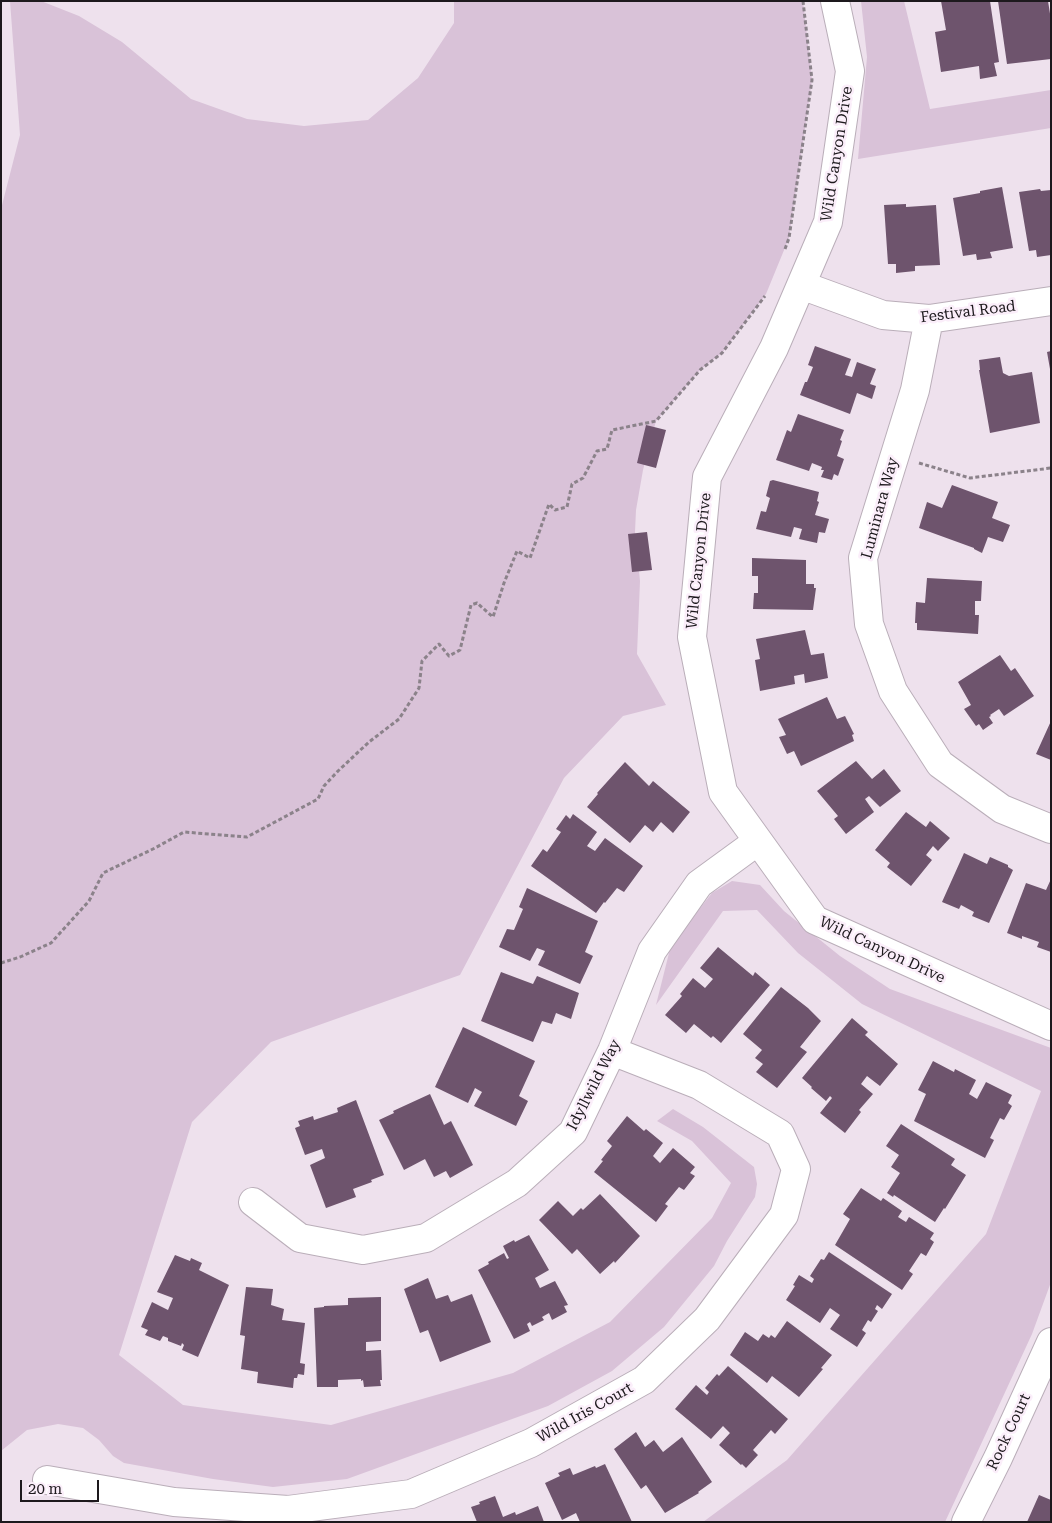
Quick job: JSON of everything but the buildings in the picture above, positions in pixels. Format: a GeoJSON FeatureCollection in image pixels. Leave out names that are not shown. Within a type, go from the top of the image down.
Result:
{"type":"FeatureCollection","features":[{"type":"Feature","properties":{"kind":"street","name":"Wild Canyon Drive"},"geometry":{"type":"LineString","coordinates":[[835,1],[850,71],[828,222],[774,348],[708,476],[692,637],[723,792],[815,920],[1051,1026]]}},
{"type":"Feature","properties":{"kind":"street","name":"Festival Road"},"geometry":{"type":"LineString","coordinates":[[801,285],[883,316],[928,319],[1051,301]]}},
{"type":"Feature","properties":{"kind":"street","name":"Luminara Way"},"geometry":{"type":"LineString","coordinates":[[928,319],[915,390],[863,558],[869,624],[893,691],[940,764],[1002,809],[1051,829]]}},
{"type":"Feature","properties":{"kind":"street","name":"Idyllwild Way"},"geometry":{"type":"LineString","coordinates":[[253,1202],[300,1238],[363,1250],[426,1238],[517,1183],[573,1132],[612,1051],[652,951],[699,884],[758,841]]}},
{"type":"Feature","properties":{"kind":"street","name":"Wild Iris Court"},"geometry":{"type":"LineString","coordinates":[[47,1480],[174,1502],[288,1510],[411,1494],[531,1443],[644,1380],[707,1319],[784,1214],[796,1169],[780,1134],[699,1084],[612,1051]]}},
{"type":"Feature","properties":{"kind":"street","name":"Rock Court"},"geometry":{"type":"LineString","coordinates":[[966,1522],[998,1458],[1051,1342]]}},
{"type":"Feature","properties":{"kind":"path"},"geometry":{"type":"LineString","coordinates":[[782,254],[789,238],[812,80],[802,1]]}},
{"type":"Feature","properties":{"kind":"path"},"geometry":{"type":"LineString","coordinates":[[1,963],[51,943],[89,901],[103,873],[184,832],[247,837],[318,799],[324,786],[338,771],[369,742],[399,719],[419,688],[422,661],[439,644],[449,656],[460,650],[471,605],[477,604],[493,617],[517,551],[530,558],[549,504],[555,510],[567,507],[572,484],[583,478],[597,451],[607,449],[612,430],[656,421],[700,370],[722,353],[766,294]]}},
{"type":"Feature","properties":{"kind":"path"},"geometry":{"type":"LineString","coordinates":[[894,455],[970,478],[1051,468]]}},
{"type":"Feature","properties":{"kind":"shaded area"},"geometry":{"type":"Polygon","coordinates":[[[10,1],[41,1],[79,16],[122,42],[191,99],[247,119],[304,126],[368,120],[418,78],[454,23],[454,1],[803,1],[812,80],[789,238],[766,294],[722,353],[700,370],[656,421],[643,470],[636,510],[635,532],[640,581],[637,654],[666,705],[623,716],[564,778],[460,975],[271,1042],[192,1122],[119,1355],[183,1405],[331,1425],[513,1373],[610,1322],[712,1218],[731,1183],[692,1141],[657,1121],[673,1109],[703,1127],[754,1167],[757,1184],[755,1197],[727,1241],[714,1266],[664,1327],[612,1371],[548,1406],[347,1479],[273,1487],[213,1479],[124,1463],[113,1456],[99,1440],[83,1428],[58,1424],[27,1430],[1,1451],[1,209],[20,135],[10,1]]]}},
{"type":"Feature","properties":{"kind":"shaded area"},"geometry":{"type":"Polygon","coordinates":[[[861,1],[904,1],[930,109],[1051,90],[1051,128],[858,159],[867,57],[861,1]]]}},
{"type":"Feature","properties":{"kind":"shaded area"},"geometry":{"type":"Polygon","coordinates":[[[732,881],[760,885],[784,911],[840,956],[890,989],[1051,1048],[1051,1282],[1032,1334],[945,1522],[703,1522],[787,1460],[986,1234],[1041,1091],[862,1004],[798,953],[757,910],[723,911],[656,1005],[671,945],[712,893],[732,881]]]}}]}
